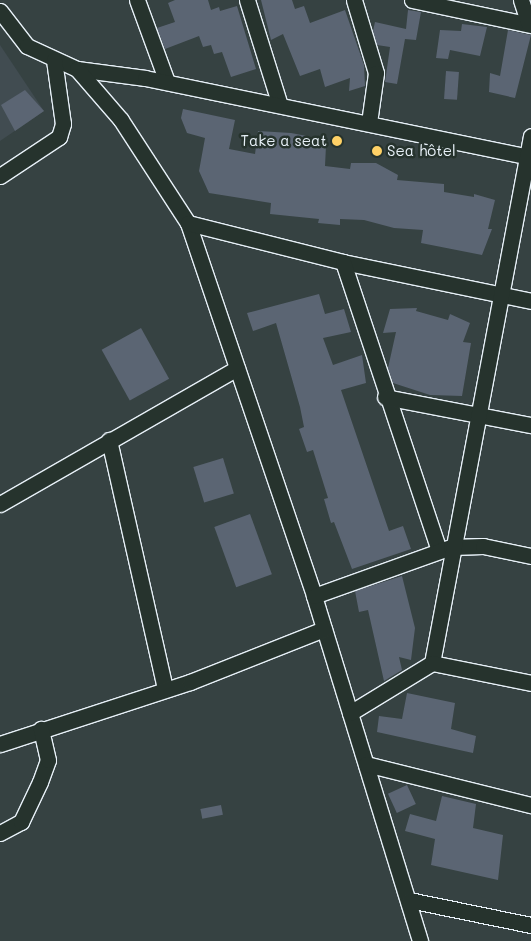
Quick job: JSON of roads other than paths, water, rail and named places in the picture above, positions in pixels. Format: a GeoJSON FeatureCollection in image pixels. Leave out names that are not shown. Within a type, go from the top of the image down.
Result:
{"type":"FeatureCollection","features":[{"type":"Feature","properties":{"kind":"street"},"geometry":{"type":"LineString","coordinates":[[137,0],[166,82]]}},
{"type":"Feature","properties":{"kind":"street"},"geometry":{"type":"LineString","coordinates":[[247,0],[280,105]]}},
{"type":"Feature","properties":{"kind":"street"},"geometry":{"type":"LineString","coordinates":[[354,0],[376,73],[369,124]]}},
{"type":"Feature","properties":{"kind":"street"},"geometry":{"type":"LineString","coordinates":[[412,0],[530,25]]}},
{"type":"Feature","properties":{"kind":"street"},"geometry":{"type":"LineString","coordinates":[[521,0],[530,25]]}},
{"type":"Feature","properties":{"kind":"street"},"geometry":{"type":"LineString","coordinates":[[0,11],[27,46],[77,69],[166,82],[529,156]]}},
{"type":"Feature","properties":{"kind":"street"},"geometry":{"type":"LineString","coordinates":[[0,176],[59,137],[63,124],[54,60]]}},
{"type":"Feature","properties":{"kind":"street"},"geometry":{"type":"LineString","coordinates":[[77,69],[121,120],[188,223],[314,596],[409,900],[420,941]]}},
{"type":"Feature","properties":{"kind":"street"},"geometry":{"type":"LineString","coordinates":[[432,663],[445,548],[478,414],[499,296],[529,156],[531,136]]}},
{"type":"Feature","properties":{"kind":"street"},"geometry":{"type":"LineString","coordinates":[[188,223],[343,262],[499,296],[531,301]]}},
{"type":"Feature","properties":{"kind":"street"},"geometry":{"type":"LineString","coordinates":[[343,262],[385,397],[445,548]]}},
{"type":"Feature","properties":{"kind":"street"},"geometry":{"type":"LineString","coordinates":[[0,504],[237,368]]}},
{"type":"Feature","properties":{"kind":"street"},"geometry":{"type":"LineString","coordinates":[[385,397],[531,425]]}},
{"type":"Feature","properties":{"kind":"street"},"geometry":{"type":"LineString","coordinates":[[109,440],[165,689]]}},
{"type":"Feature","properties":{"kind":"street"},"geometry":{"type":"LineString","coordinates":[[314,596],[445,548],[483,546],[531,556]]}},
{"type":"Feature","properties":{"kind":"street"},"geometry":{"type":"LineString","coordinates":[[0,744],[165,689],[324,629]]}},
{"type":"Feature","properties":{"kind":"street"},"geometry":{"type":"LineString","coordinates":[[350,713],[432,663],[531,683]]}},
{"type":"Feature","properties":{"kind":"street"},"geometry":{"type":"LineString","coordinates":[[0,833],[21,822],[40,782],[48,760],[41,729]]}},
{"type":"Feature","properties":{"kind":"street"},"geometry":{"type":"LineString","coordinates":[[366,764],[531,805]]}},
{"type":"Feature","properties":{"kind":"street"},"geometry":{"type":"LineString","coordinates":[[409,900],[531,925]]}},
{"type":"Feature","properties":{"kind":"place","name":"Take a seat"},"geometry":{"type":"Point","coordinates":[337,141]}},
{"type":"Feature","properties":{"kind":"place","name":"Sea hôtel"},"geometry":{"type":"Point","coordinates":[377,151]}}]}
